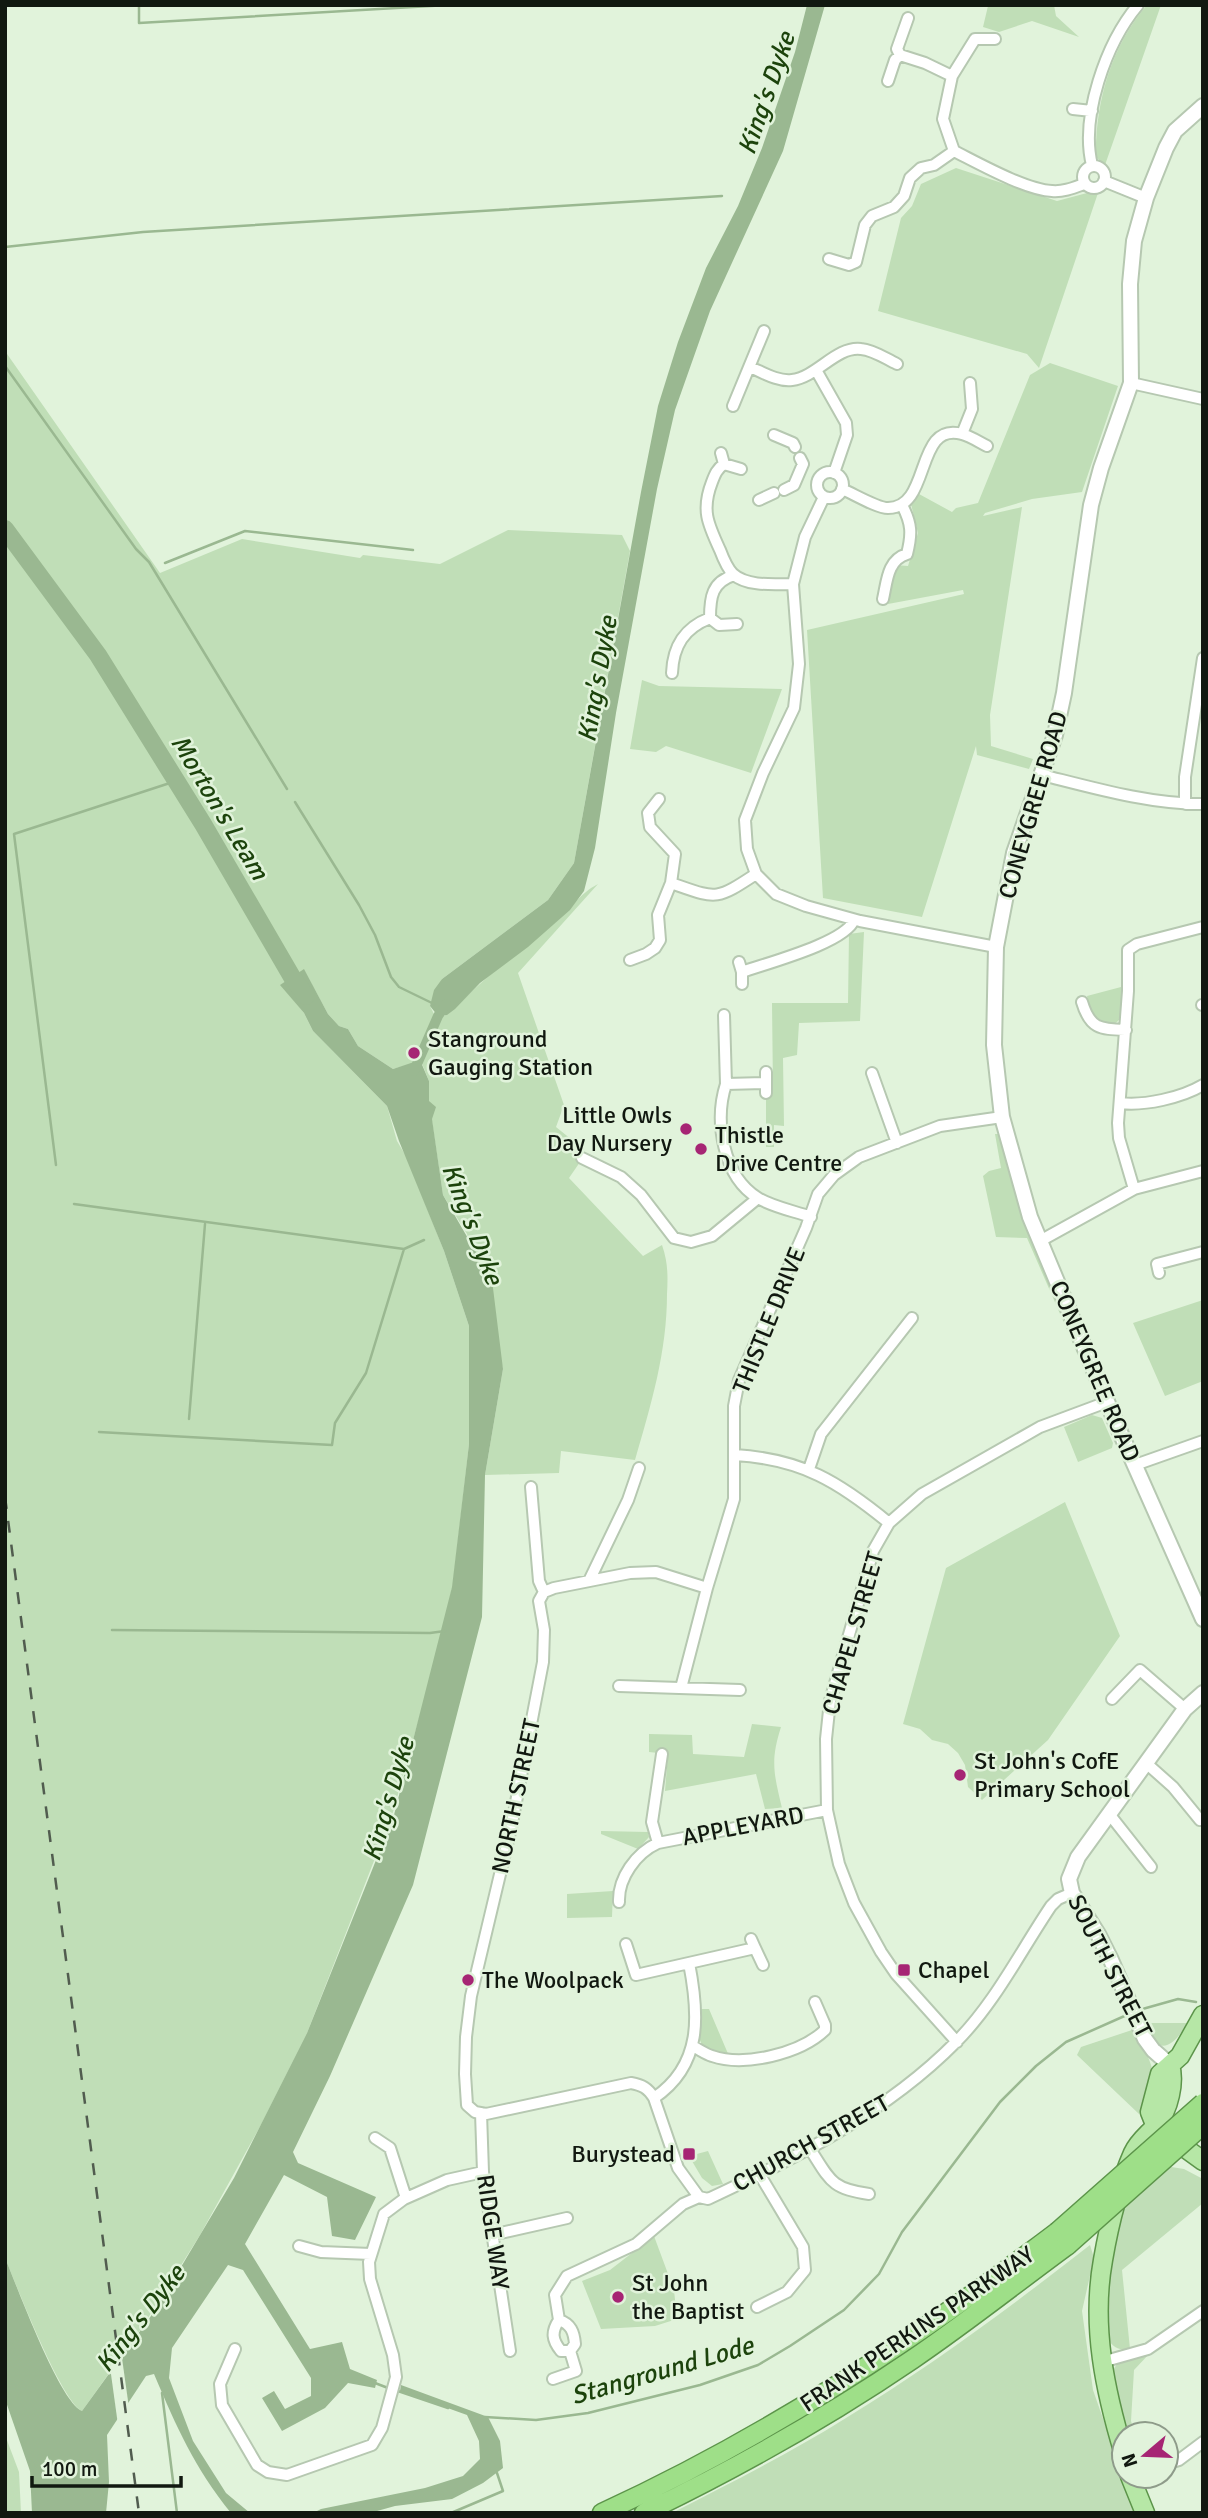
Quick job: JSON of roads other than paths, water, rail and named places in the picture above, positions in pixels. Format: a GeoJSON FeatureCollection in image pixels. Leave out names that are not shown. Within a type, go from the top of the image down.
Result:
{"type":"FeatureCollection","features":[{"type":"Feature","properties":{"kind":"highway","name":"FRANK PERKINS PARKWAY"},"geometry":{"type":"LineString","coordinates":[[602,2513],[742,2444],[860,2373],[1063,2239],[1203,2103]]}},
{"type":"Feature","properties":{"kind":"highway","name":"FRANK PERKINS PARKWAY"},"geometry":{"type":"LineString","coordinates":[[644,2513],[750,2458],[870,2387],[964,2323],[1203,2125]]}},
{"type":"Feature","properties":{"kind":"main road"},"geometry":{"type":"LineString","coordinates":[[1203,2015],[1180,2056],[1160,2074],[1150,2112],[1156,2127],[1203,2161]]}},
{"type":"Feature","properties":{"kind":"main road"},"geometry":{"type":"LineString","coordinates":[[1115,2420],[1102,2362],[1098,2302],[1103,2258],[1134,2150],[1146,2134],[1156,2127]]}},
{"type":"Feature","properties":{"kind":"main road"},"geometry":{"type":"LineString","coordinates":[[1136,2490],[1145,2513]]}},
{"type":"Feature","properties":{"kind":"street"},"geometry":{"type":"LineString","coordinates":[[1092,165],[1089,148],[1092,111],[1107,56],[1135,6]]}},
{"type":"Feature","properties":{"kind":"street"},"geometry":{"type":"LineString","coordinates":[[908,18],[897,49],[900,55],[952,76]]}},
{"type":"Feature","properties":{"kind":"street"},"geometry":{"type":"LineString","coordinates":[[995,39],[975,39],[952,76],[943,119],[954,151],[990,170],[1050,191],[1064,191],[1084,184],[1093,189],[1100,187],[1104,181],[1103,171],[1092,165]]}},
{"type":"Feature","properties":{"kind":"street"},"geometry":{"type":"LineString","coordinates":[[888,81],[895,60],[900,55]]}},
{"type":"Feature","properties":{"kind":"street","name":"CONEYGREE ROAD"},"geometry":{"type":"LineString","coordinates":[[1203,107],[1175,131],[1146,198],[1134,241],[1130,284],[1131,383],[1094,491],[1065,693],[1055,735],[1014,853],[996,947],[994,1045],[1002,1117],[1021,1191],[1107,1402],[1203,1619]]}},
{"type":"Feature","properties":{"kind":"street"},"geometry":{"type":"LineString","coordinates":[[1073,109],[1092,111]]}},
{"type":"Feature","properties":{"kind":"street"},"geometry":{"type":"LineString","coordinates":[[829,259],[849,265],[856,262],[865,225],[872,216],[894,207],[904,196],[910,178],[920,168],[934,165],[954,151]]}},
{"type":"Feature","properties":{"kind":"street"},"geometry":{"type":"LineString","coordinates":[[1084,184],[1083,173],[1092,165]]}},
{"type":"Feature","properties":{"kind":"street"},"geometry":{"type":"LineString","coordinates":[[1104,181],[1146,198]]}},
{"type":"Feature","properties":{"kind":"street"},"geometry":{"type":"LineString","coordinates":[[733,406],[764,331]]}},
{"type":"Feature","properties":{"kind":"street"},"geometry":{"type":"LineString","coordinates":[[750,367],[784,380],[793,380],[850,350],[860,349],[897,365]]}},
{"type":"Feature","properties":{"kind":"street"},"geometry":{"type":"LineString","coordinates":[[816,370],[846,423],[847,435],[834,473]]}},
{"type":"Feature","properties":{"kind":"street"},"geometry":{"type":"LineString","coordinates":[[962,434],[972,409],[970,383]]}},
{"type":"Feature","properties":{"kind":"street"},"geometry":{"type":"LineString","coordinates":[[1131,383],[1203,399]]}},
{"type":"Feature","properties":{"kind":"street"},"geometry":{"type":"LineString","coordinates":[[842,489],[887,508],[902,505],[911,497],[932,445],[941,436],[962,434],[987,446]]}},
{"type":"Feature","properties":{"kind":"street"},"geometry":{"type":"LineString","coordinates":[[759,500],[794,485],[803,464],[793,443],[774,435]]}},
{"type":"Feature","properties":{"kind":"street"},"geometry":{"type":"LineString","coordinates":[[741,469],[723,458],[709,490],[705,511],[725,562],[734,575],[746,581],[793,584]]}},
{"type":"Feature","properties":{"kind":"street"},"geometry":{"type":"LineString","coordinates":[[824,473],[834,473],[842,480],[842,489],[833,498],[824,497],[818,490],[818,481],[824,473]]}},
{"type":"Feature","properties":{"kind":"street"},"geometry":{"type":"LineString","coordinates":[[799,474],[818,481]]}},
{"type":"Feature","properties":{"kind":"street"},"geometry":{"type":"LineString","coordinates":[[824,497],[805,537],[793,584],[799,664],[794,708],[745,820],[747,849],[756,874],[776,894],[806,906],[854,920],[996,947]]}},
{"type":"Feature","properties":{"kind":"street"},"geometry":{"type":"LineString","coordinates":[[883,600],[890,567],[898,557],[907,554],[912,534],[910,520],[902,505]]}},
{"type":"Feature","properties":{"kind":"street"},"geometry":{"type":"LineString","coordinates":[[710,618],[713,592],[723,579],[734,575]]}},
{"type":"Feature","properties":{"kind":"street"},"geometry":{"type":"LineString","coordinates":[[710,618],[719,625],[737,624]]}},
{"type":"Feature","properties":{"kind":"street"},"geometry":{"type":"LineString","coordinates":[[671,673],[673,652],[696,623],[710,618]]}},
{"type":"Feature","properties":{"kind":"street"},"geometry":{"type":"LineString","coordinates":[[1185,804],[1185,777],[1203,658]]}},
{"type":"Feature","properties":{"kind":"street"},"geometry":{"type":"LineString","coordinates":[[1042,775],[1112,792],[1185,804],[1203,804]]}},
{"type":"Feature","properties":{"kind":"street"},"geometry":{"type":"LineString","coordinates":[[630,960],[655,948],[660,940],[658,915],[671,883],[675,854],[650,827],[648,813],[659,799]]}},
{"type":"Feature","properties":{"kind":"street"},"geometry":{"type":"LineString","coordinates":[[671,883],[716,896],[726,893],[756,874]]}},
{"type":"Feature","properties":{"kind":"street"},"geometry":{"type":"LineString","coordinates":[[741,972],[831,941],[852,927],[854,920]]}},
{"type":"Feature","properties":{"kind":"street"},"geometry":{"type":"LineString","coordinates":[[1134,1189],[1119,1138],[1129,991],[1128,950],[1137,944],[1203,927]]}},
{"type":"Feature","properties":{"kind":"street"},"geometry":{"type":"LineString","coordinates":[[1082,1002],[1095,1026],[1126,1031]]}},
{"type":"Feature","properties":{"kind":"street"},"geometry":{"type":"LineString","coordinates":[[724,1015],[726,1084],[722,1096],[722,1135],[727,1161],[738,1178],[758,1198],[811,1217]]}},
{"type":"Feature","properties":{"kind":"street"},"geometry":{"type":"LineString","coordinates":[[872,1073],[897,1143]]}},
{"type":"Feature","properties":{"kind":"street"},"geometry":{"type":"LineString","coordinates":[[726,1084],[766,1082]]}},
{"type":"Feature","properties":{"kind":"street"},"geometry":{"type":"LineString","coordinates":[[1120,1103],[1132,1104],[1170,1096],[1195,1090],[1203,1084]]}},
{"type":"Feature","properties":{"kind":"street","name":"THISTLE DRIVE"},"geometry":{"type":"LineString","coordinates":[[681,1688],[734,1499],[734,1406],[739,1380],[811,1217],[818,1194],[834,1175],[859,1157],[940,1126],[1002,1117]]}},
{"type":"Feature","properties":{"kind":"street"},"geometry":{"type":"LineString","coordinates":[[582,1158],[621,1177],[641,1195],[674,1238],[691,1242],[712,1236],[758,1198]]}},
{"type":"Feature","properties":{"kind":"street"},"geometry":{"type":"LineString","coordinates":[[1040,1241],[1134,1189],[1203,1171]]}},
{"type":"Feature","properties":{"kind":"street"},"geometry":{"type":"LineString","coordinates":[[1159,1273],[1157,1264],[1203,1252]]}},
{"type":"Feature","properties":{"kind":"street"},"geometry":{"type":"LineString","coordinates":[[809,1469],[821,1434],[912,1318]]}},
{"type":"Feature","properties":{"kind":"street","name":"CHAPEL STREET"},"geometry":{"type":"LineString","coordinates":[[957,2042],[897,1975],[868,1930],[839,1864],[827,1810],[826,1739],[830,1701],[873,1551],[889,1523],[922,1494],[1040,1427],[1107,1402]]}},
{"type":"Feature","properties":{"kind":"street"},"geometry":{"type":"LineString","coordinates":[[1135,1465],[1203,1441]]}},
{"type":"Feature","properties":{"kind":"street"},"geometry":{"type":"LineString","coordinates":[[736,1455],[809,1469],[852,1493],[889,1523]]}},
{"type":"Feature","properties":{"kind":"street"},"geometry":{"type":"LineString","coordinates":[[589,1581],[628,1500],[639,1468]]}},
{"type":"Feature","properties":{"kind":"street","name":"NORTH STREET"},"geometry":{"type":"LineString","coordinates":[[481,2113],[475,2112],[467,2105],[466,2037],[471,1996],[512,1828],[543,1662],[544,1630],[539,1601],[544,1592],[539,1581],[531,1487]]}},
{"type":"Feature","properties":{"kind":"street"},"geometry":{"type":"LineString","coordinates":[[544,1592],[630,1573],[656,1572],[707,1588]]}},
{"type":"Feature","properties":{"kind":"street"},"geometry":{"type":"LineString","coordinates":[[1112,1699],[1140,1670],[1185,1709]]}},
{"type":"Feature","properties":{"kind":"street"},"geometry":{"type":"LineString","coordinates":[[619,1686],[740,1690]]}},
{"type":"Feature","properties":{"kind":"street","name":"SOUTH STREET"},"geometry":{"type":"LineString","coordinates":[[1170,2064],[1148,2044],[1098,1934],[1072,1893],[1069,1879],[1074,1864],[1146,1763],[1185,1709],[1203,1693]]}},
{"type":"Feature","properties":{"kind":"street","name":"APPLEYARD"},"geometry":{"type":"LineString","coordinates":[[658,1843],[652,1822],[662,1754]]}},
{"type":"Feature","properties":{"kind":"street"},"geometry":{"type":"LineString","coordinates":[[1146,1763],[1173,1787],[1201,1819]]}},
{"type":"Feature","properties":{"kind":"street","name":"APPLEYARD"},"geometry":{"type":"LineString","coordinates":[[619,1902],[622,1878],[650,1846],[827,1810]]}},
{"type":"Feature","properties":{"kind":"street"},"geometry":{"type":"LineString","coordinates":[[1110,1815],[1151,1867]]}},
{"type":"Feature","properties":{"kind":"street","name":"CHURCH STREET"},"geometry":{"type":"LineString","coordinates":[[699,2197],[708,2199],[810,2149],[902,2091],[957,2042],[1000,1986],[1051,1906],[1058,1899],[1072,1893]]}},
{"type":"Feature","properties":{"kind":"street"},"geometry":{"type":"LineString","coordinates":[[626,1944],[636,1975],[689,1963],[753,1943],[763,1965]]}},
{"type":"Feature","properties":{"kind":"street"},"geometry":{"type":"LineString","coordinates":[[654,2098],[671,2085],[683,2067],[696,2033],[695,1995],[689,1963]]}},
{"type":"Feature","properties":{"kind":"street"},"geometry":{"type":"LineString","coordinates":[[692,2046],[711,2056],[733,2060],[772,2055],[810,2041],[825,2030],[816,2002]]}},
{"type":"Feature","properties":{"kind":"street"},"geometry":{"type":"LineString","coordinates":[[481,2113],[631,2082],[640,2084],[649,2090],[654,2098],[678,2168],[699,2197],[684,2204],[636,2244],[566,2276],[555,2295],[559,2320],[553,2329],[554,2343],[561,2351],[570,2351]]}},
{"type":"Feature","properties":{"kind":"street","name":"RIDGE WAY"},"geometry":{"type":"LineString","coordinates":[[481,2113],[483,2172],[510,2351]]}},
{"type":"Feature","properties":{"kind":"street"},"geometry":{"type":"LineString","coordinates":[[375,2138],[390,2148],[406,2198]]}},
{"type":"Feature","properties":{"kind":"street"},"geometry":{"type":"LineString","coordinates":[[810,2149],[830,2180],[847,2191],[869,2194]]}},
{"type":"Feature","properties":{"kind":"street"},"geometry":{"type":"LineString","coordinates":[[236,2349],[220,2384],[222,2405],[257,2465],[268,2472],[287,2475],[372,2445],[382,2428],[396,2376],[393,2355],[369,2279],[371,2254],[384,2214],[406,2198],[447,2180],[483,2172]]}},
{"type":"Feature","properties":{"kind":"street"},"geometry":{"type":"LineString","coordinates":[[757,2307],[787,2292],[805,2270],[803,2248],[760,2175]]}},
{"type":"Feature","properties":{"kind":"street"},"geometry":{"type":"LineString","coordinates":[[492,2235],[567,2218]]}},
{"type":"Feature","properties":{"kind":"street"},"geometry":{"type":"LineString","coordinates":[[299,2246],[321,2252],[371,2254]]}},
{"type":"Feature","properties":{"kind":"street"},"geometry":{"type":"LineString","coordinates":[[1102,2362],[1148,2349],[1203,2312]]}},
{"type":"Feature","properties":{"kind":"street"},"geometry":{"type":"LineString","coordinates":[[559,2320],[566,2322],[574,2332],[575,2344],[570,2351]]}},
{"type":"Feature","properties":{"kind":"street"},"geometry":{"type":"LineString","coordinates":[[553,2379],[576,2371],[570,2351]]}},
{"type":"Feature","properties":{"kind":"street"},"geometry":{"type":"LineString","coordinates":[[1180,2459],[1203,2442]]}},
{"type":"Feature","properties":{"kind":"waterway"},"geometry":{"type":"LineString","coordinates":[[139,5],[139,23],[448,5]]}},
{"type":"Feature","properties":{"kind":"waterway"},"geometry":{"type":"LineString","coordinates":[[5,247],[143,232],[722,196]]}},
{"type":"Feature","properties":{"kind":"waterway"},"geometry":{"type":"LineString","coordinates":[[5,366],[136,549],[149,562],[287,789]]}},
{"type":"Feature","properties":{"kind":"waterway","name":"Morton's Leam"},"geometry":{"type":"LineString","coordinates":[[5,529],[98,655],[306,996]]}},
{"type":"Feature","properties":{"kind":"waterway"},"geometry":{"type":"LineString","coordinates":[[165,563],[245,531],[413,550]]}},
{"type":"Feature","properties":{"kind":"waterway"},"geometry":{"type":"LineString","coordinates":[[56,1165],[14,834],[176,781]]}},
{"type":"Feature","properties":{"kind":"waterway"},"geometry":{"type":"LineString","coordinates":[[295,802],[359,905],[375,935],[391,977],[399,987],[434,1004]]}},
{"type":"Feature","properties":{"kind":"waterway","name":"King's Dyke"},"geometry":{"type":"LineString","coordinates":[[414,1071],[446,1004]]}},
{"type":"Feature","properties":{"kind":"waterway"},"geometry":{"type":"LineString","coordinates":[[74,1204],[404,1249]]}},
{"type":"Feature","properties":{"kind":"waterway"},"geometry":{"type":"LineString","coordinates":[[189,1419],[205,1224]]}},
{"type":"Feature","properties":{"kind":"waterway"},"geometry":{"type":"LineString","coordinates":[[99,1432],[332,1445],[335,1423],[366,1373],[404,1249],[424,1240]]}},
{"type":"Feature","properties":{"kind":"waterway"},"geometry":{"type":"LineString","coordinates":[[112,1630],[445,1631]]}},
{"type":"Feature","properties":{"kind":"waterway","name":"Stanground Lode"},"geometry":{"type":"LineString","coordinates":[[1139,2010],[1178,1999],[1196,2002]]}},
{"type":"Feature","properties":{"kind":"waterway","name":"Stanground Lode"},"geometry":{"type":"LineString","coordinates":[[485,2417],[536,2420],[588,2413],[700,2385],[758,2365],[790,2346],[844,2310],[879,2274],[902,2232],[1000,2102],[1036,2066],[1066,2042],[1129,2014]]}},
{"type":"Feature","properties":{"kind":"waterway","name":"Stanground Lode"},"geometry":{"type":"LineString","coordinates":[[375,2383],[388,2388]]}},
{"type":"Feature","properties":{"kind":"waterway","name":"Stanground Lode"},"geometry":{"type":"LineString","coordinates":[[395,2390],[448,2408]]}},
{"type":"Feature","properties":{"kind":"waterway"},"geometry":{"type":"LineString","coordinates":[[162,2393],[177,2513]]}},
{"type":"Feature","properties":{"kind":"waterway"},"geometry":{"type":"LineString","coordinates":[[451,2513],[503,2491],[497,2473]]}},
{"type":"Feature","properties":{"kind":"railway"},"geometry":{"type":"LineString","coordinates":[[5,1497],[139,2513]]}},
{"type":"Feature","properties":{"kind":"place","name":"Stanground Gauging Station"},"geometry":{"type":"Point","coordinates":[414,1053]}},
{"type":"Feature","properties":{"kind":"place","name":"Little Owls Day Nursery"},"geometry":{"type":"Point","coordinates":[686,1129]}},
{"type":"Feature","properties":{"kind":"place","name":"Thistle Drive Centre"},"geometry":{"type":"Point","coordinates":[701,1149]}},
{"type":"Feature","properties":{"kind":"place","name":"St John's CofE Primary School"},"geometry":{"type":"Point","coordinates":[960,1775]}},
{"type":"Feature","properties":{"kind":"place","name":"Chapel"},"geometry":{"type":"Point","coordinates":[904,1970]}},
{"type":"Feature","properties":{"kind":"place","name":"The Woolpack"},"geometry":{"type":"Point","coordinates":[468,1980]}},
{"type":"Feature","properties":{"kind":"place","name":"Burystead"},"geometry":{"type":"Point","coordinates":[689,2154]}},
{"type":"Feature","properties":{"kind":"place","name":"St John the Baptist"},"geometry":{"type":"Point","coordinates":[618,2297]}}]}
